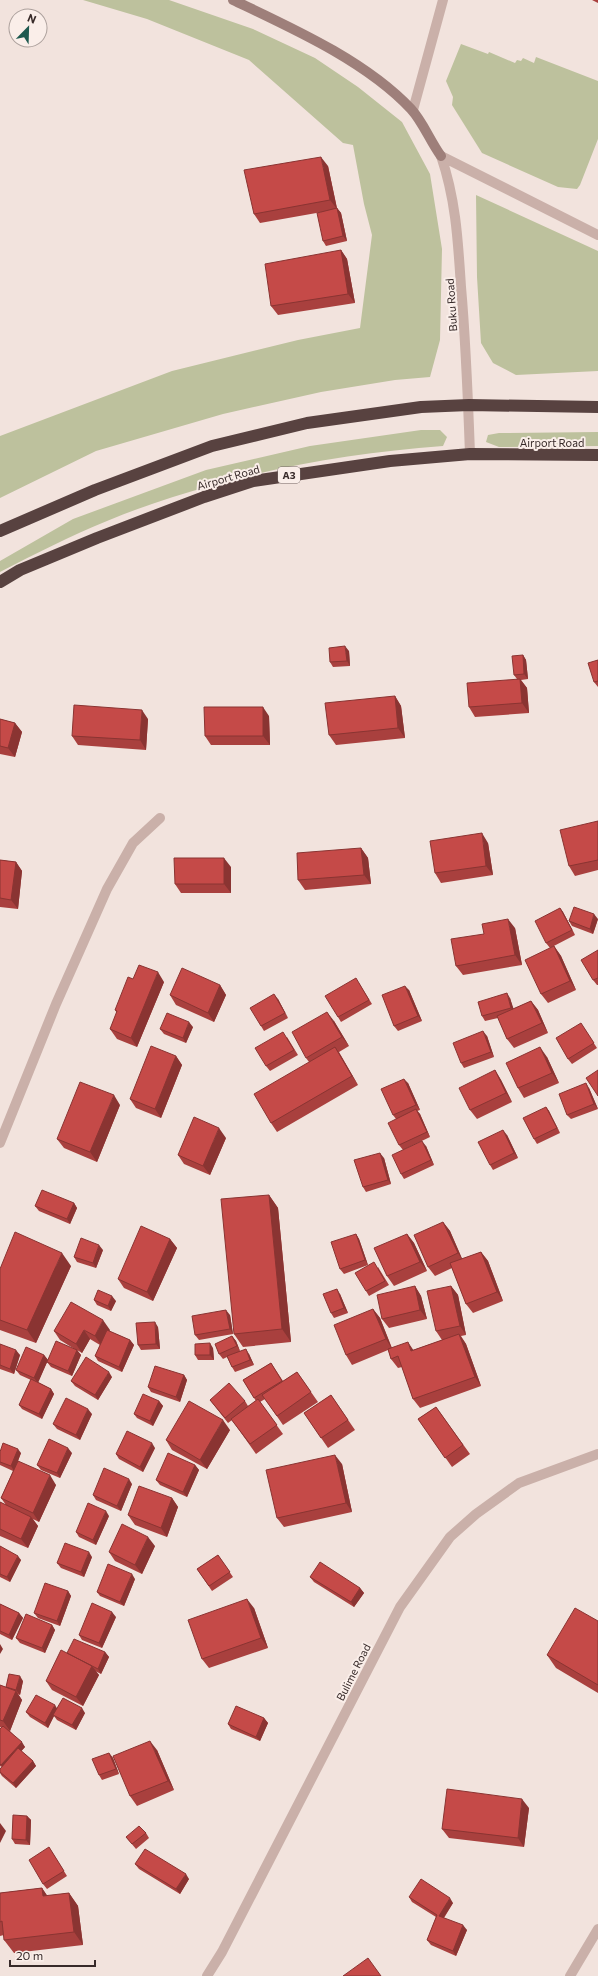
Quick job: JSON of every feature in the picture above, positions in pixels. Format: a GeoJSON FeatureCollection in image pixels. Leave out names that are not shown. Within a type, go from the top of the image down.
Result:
{"type":"FeatureCollection","features":[{"type":"Feature","properties":{"kind":"highway"},"geometry":{"type":"LineString","coordinates":[[0,531],[88,493],[212,446],[307,423],[420,407],[468,405],[598,407]]}},
{"type":"Feature","properties":{"kind":"highway","name":"Airport Road"},"geometry":{"type":"LineString","coordinates":[[0,582],[20,570],[111,532],[204,497],[253,481],[390,461],[470,454],[598,455]]}},
{"type":"Feature","properties":{"kind":"street","name":"Buku Road"},"geometry":{"type":"LineString","coordinates":[[233,0],[328,48],[382,84],[412,110],[441,156],[450,183],[456,222],[470,454]]}},
{"type":"Feature","properties":{"kind":"street"},"geometry":{"type":"LineString","coordinates":[[412,110],[444,0]]}},
{"type":"Feature","properties":{"kind":"street"},"geometry":{"type":"LineString","coordinates":[[441,156],[598,234]]}},
{"type":"Feature","properties":{"kind":"street"},"geometry":{"type":"LineString","coordinates":[[0,1143],[56,1004],[107,889],[133,842],[160,818]]}},
{"type":"Feature","properties":{"kind":"street","name":"Bulime Road"},"geometry":{"type":"LineString","coordinates":[[207,1976],[222,1952],[400,1607],[450,1537],[476,1514],[519,1483],[598,1454]]}},
{"type":"Feature","properties":{"kind":"street"},"geometry":{"type":"LineString","coordinates":[[570,1976],[598,1929]]}},
{"type":"Feature","properties":{"kind":"green space"},"geometry":{"type":"Polygon","coordinates":[[[83,0],[169,0],[253,29],[315,58],[358,87],[402,122],[430,174],[442,249],[440,340],[430,377],[395,380],[321,392],[223,414],[96,451],[0,498],[0,436],[172,371],[298,340],[360,328],[372,235],[364,204],[353,145],[343,143],[249,60],[147,19],[83,0]]]}},
{"type":"Feature","properties":{"kind":"green space"},"geometry":{"type":"Polygon","coordinates":[[[461,44],[488,54],[489,52],[515,63],[517,60],[521,61],[523,58],[534,63],[536,57],[598,81],[598,139],[580,185],[577,189],[558,187],[482,153],[452,105],[453,97],[446,81],[461,44]]]}},
{"type":"Feature","properties":{"kind":"green space"},"geometry":{"type":"Polygon","coordinates":[[[476,195],[598,251],[598,371],[516,375],[493,363],[481,343],[477,277],[476,195]]]}},
{"type":"Feature","properties":{"kind":"green space"},"geometry":{"type":"Polygon","coordinates":[[[421,430],[440,430],[447,437],[443,446],[354,455],[268,471],[210,486],[119,516],[66,539],[0,572],[0,561],[73,519],[206,470],[310,446],[421,430]]]}},
{"type":"Feature","properties":{"kind":"green space"},"geometry":{"type":"Polygon","coordinates":[[[598,432],[598,446],[499,447],[486,442],[488,435],[499,433],[598,432]]]}},
{"type":"Feature","properties":{"kind":"building"},"geometry":{"type":"Polygon","coordinates":[[[321,157],[330,200],[254,214],[244,170],[321,157]]]}},
{"type":"Feature","properties":{"kind":"building"},"geometry":{"type":"Polygon","coordinates":[[[337,208],[343,236],[323,241],[317,213],[337,208]]]}},
{"type":"Feature","properties":{"kind":"building"},"geometry":{"type":"Polygon","coordinates":[[[341,250],[348,294],[271,306],[265,264],[341,250]]]}},
{"type":"Feature","properties":{"kind":"building"},"geometry":{"type":"Polygon","coordinates":[[[345,646],[347,661],[330,662],[329,648],[345,646]]]}},
{"type":"Feature","properties":{"kind":"building"},"geometry":{"type":"Polygon","coordinates":[[[523,655],[524,674],[514,675],[512,656],[523,655]]]}},
{"type":"Feature","properties":{"kind":"building"},"geometry":{"type":"Polygon","coordinates":[[[598,660],[598,681],[594,682],[588,663],[598,660]]]}},
{"type":"Feature","properties":{"kind":"building"},"geometry":{"type":"Polygon","coordinates":[[[520,679],[522,703],[469,707],[467,683],[520,679]]]}},
{"type":"Feature","properties":{"kind":"building"},"geometry":{"type":"Polygon","coordinates":[[[395,696],[398,728],[329,735],[325,703],[395,696]]]}},
{"type":"Feature","properties":{"kind":"building"},"geometry":{"type":"Polygon","coordinates":[[[74,705],[142,710],[140,740],[72,736],[74,705]]]}},
{"type":"Feature","properties":{"kind":"building"},"geometry":{"type":"Polygon","coordinates":[[[204,707],[263,707],[263,736],[205,736],[204,707]]]}},
{"type":"Feature","properties":{"kind":"building"},"geometry":{"type":"Polygon","coordinates":[[[0,719],[15,723],[8,748],[0,746],[0,719]]]}},
{"type":"Feature","properties":{"kind":"building"},"geometry":{"type":"Polygon","coordinates":[[[598,821],[598,860],[569,866],[560,830],[598,821]]]}},
{"type":"Feature","properties":{"kind":"building"},"geometry":{"type":"Polygon","coordinates":[[[482,833],[486,866],[435,873],[430,841],[482,833]]]}},
{"type":"Feature","properties":{"kind":"building"},"geometry":{"type":"Polygon","coordinates":[[[361,848],[364,875],[298,880],[297,853],[361,848]]]}},
{"type":"Feature","properties":{"kind":"building"},"geometry":{"type":"Polygon","coordinates":[[[174,858],[224,858],[224,884],[175,884],[174,858]]]}},
{"type":"Feature","properties":{"kind":"building"},"geometry":{"type":"Polygon","coordinates":[[[0,860],[16,862],[11,900],[0,898],[0,860]]]}},
{"type":"Feature","properties":{"kind":"building"},"geometry":{"type":"Polygon","coordinates":[[[574,907],[594,914],[590,929],[569,921],[574,907]]]}},
{"type":"Feature","properties":{"kind":"building"},"geometry":{"type":"Polygon","coordinates":[[[560,908],[572,930],[546,943],[535,921],[560,908]]]}},
{"type":"Feature","properties":{"kind":"building"},"geometry":{"type":"Polygon","coordinates":[[[508,919],[515,955],[456,966],[451,939],[484,934],[482,924],[508,919]]]}},
{"type":"Feature","properties":{"kind":"building"},"geometry":{"type":"Polygon","coordinates":[[[554,946],[570,981],[541,994],[525,960],[554,946]]]}},
{"type":"Feature","properties":{"kind":"building"},"geometry":{"type":"Polygon","coordinates":[[[598,950],[598,978],[593,980],[581,960],[598,950]]]}},
{"type":"Feature","properties":{"kind":"building"},"geometry":{"type":"Polygon","coordinates":[[[139,965],[158,972],[131,1038],[110,1029],[117,1011],[115,1010],[128,977],[133,979],[139,965]]]}},
{"type":"Feature","properties":{"kind":"building"},"geometry":{"type":"Polygon","coordinates":[[[182,968],[220,985],[208,1013],[170,995],[182,968]]]}},
{"type":"Feature","properties":{"kind":"building"},"geometry":{"type":"Polygon","coordinates":[[[356,978],[369,1000],[338,1017],[325,996],[356,978]]]}},
{"type":"Feature","properties":{"kind":"building"},"geometry":{"type":"Polygon","coordinates":[[[405,986],[418,1016],[394,1026],[382,995],[405,986]]]}},
{"type":"Feature","properties":{"kind":"building"},"geometry":{"type":"Polygon","coordinates":[[[507,993],[511,1008],[482,1016],[478,1002],[507,993]]]}},
{"type":"Feature","properties":{"kind":"building"},"geometry":{"type":"Polygon","coordinates":[[[274,994],[285,1013],[261,1026],[250,1008],[274,994]]]}},
{"type":"Feature","properties":{"kind":"building"},"geometry":{"type":"Polygon","coordinates":[[[531,1001],[542,1023],[507,1039],[497,1016],[531,1001]]]}},
{"type":"Feature","properties":{"kind":"building"},"geometry":{"type":"Polygon","coordinates":[[[327,1012],[342,1037],[306,1058],[292,1032],[327,1012]]]}},
{"type":"Feature","properties":{"kind":"building"},"geometry":{"type":"Polygon","coordinates":[[[167,1013],[189,1022],[183,1038],[160,1029],[167,1013]]]}},
{"type":"Feature","properties":{"kind":"building"},"geometry":{"type":"Polygon","coordinates":[[[581,1023],[594,1043],[568,1059],[556,1038],[581,1023]]]}},
{"type":"Feature","properties":{"kind":"building"},"geometry":{"type":"Polygon","coordinates":[[[483,1031],[491,1052],[461,1063],[453,1043],[483,1031]]]}},
{"type":"Feature","properties":{"kind":"building"},"geometry":{"type":"Polygon","coordinates":[[[283,1032],[294,1050],[266,1066],[255,1048],[283,1032]]]}},
{"type":"Feature","properties":{"kind":"building"},"geometry":{"type":"Polygon","coordinates":[[[151,1046],[176,1056],[155,1109],[130,1099],[151,1046]]]}},
{"type":"Feature","properties":{"kind":"building"},"geometry":{"type":"Polygon","coordinates":[[[335,1047],[352,1076],[271,1123],[254,1094],[335,1047]]]}},
{"type":"Feature","properties":{"kind":"building"},"geometry":{"type":"Polygon","coordinates":[[[540,1047],[552,1073],[518,1088],[506,1063],[540,1047]]]}},
{"type":"Feature","properties":{"kind":"building"},"geometry":{"type":"Polygon","coordinates":[[[495,1070],[506,1093],[470,1110],[459,1088],[495,1070]]]}},
{"type":"Feature","properties":{"kind":"building"},"geometry":{"type":"Polygon","coordinates":[[[598,1070],[598,1096],[586,1078],[598,1070]]]}},
{"type":"Feature","properties":{"kind":"building"},"geometry":{"type":"Polygon","coordinates":[[[404,1079],[416,1105],[393,1115],[381,1089],[404,1079]]]}},
{"type":"Feature","properties":{"kind":"building"},"geometry":{"type":"Polygon","coordinates":[[[80,1082],[114,1095],[90,1152],[57,1139],[80,1082]]]}},
{"type":"Feature","properties":{"kind":"building"},"geometry":{"type":"Polygon","coordinates":[[[586,1083],[594,1104],[567,1115],[559,1094],[586,1083]]]}},
{"type":"Feature","properties":{"kind":"building"},"geometry":{"type":"Polygon","coordinates":[[[546,1107],[557,1128],[534,1139],[523,1118],[546,1107]]]}},
{"type":"Feature","properties":{"kind":"building"},"geometry":{"type":"Polygon","coordinates":[[[416,1109],[427,1132],[399,1145],[388,1123],[416,1109]]]}},
{"type":"Feature","properties":{"kind":"building"},"geometry":{"type":"Polygon","coordinates":[[[194,1117],[219,1128],[203,1166],[178,1155],[194,1117]]]}},
{"type":"Feature","properties":{"kind":"building"},"geometry":{"type":"Polygon","coordinates":[[[503,1130],[514,1153],[490,1165],[478,1142],[503,1130]]]}},
{"type":"Feature","properties":{"kind":"building"},"geometry":{"type":"Polygon","coordinates":[[[422,1141],[431,1160],[401,1174],[392,1155],[422,1141]]]}},
{"type":"Feature","properties":{"kind":"building"},"geometry":{"type":"Polygon","coordinates":[[[380,1153],[388,1180],[363,1187],[354,1160],[380,1153]]]}},
{"type":"Feature","properties":{"kind":"building"},"geometry":{"type":"Polygon","coordinates":[[[42,1190],[74,1203],[67,1219],[35,1206],[42,1190]]]}},
{"type":"Feature","properties":{"kind":"building"},"geometry":{"type":"Polygon","coordinates":[[[269,1195],[282,1329],[234,1334],[221,1199],[269,1195]]]}},
{"type":"Feature","properties":{"kind":"building"},"geometry":{"type":"Polygon","coordinates":[[[443,1222],[458,1253],[428,1267],[414,1235],[443,1222]]]}},
{"type":"Feature","properties":{"kind":"building"},"geometry":{"type":"Polygon","coordinates":[[[141,1226],[170,1239],[147,1292],[118,1279],[141,1226]]]}},
{"type":"Feature","properties":{"kind":"building"},"geometry":{"type":"Polygon","coordinates":[[[15,1232],[62,1253],[27,1330],[0,1320],[0,1269],[15,1232]]]}},
{"type":"Feature","properties":{"kind":"building"},"geometry":{"type":"Polygon","coordinates":[[[356,1234],[365,1260],[340,1269],[331,1242],[356,1234]]]}},
{"type":"Feature","properties":{"kind":"building"},"geometry":{"type":"Polygon","coordinates":[[[407,1234],[420,1262],[387,1276],[374,1248],[407,1234]]]}},
{"type":"Feature","properties":{"kind":"building"},"geometry":{"type":"Polygon","coordinates":[[[81,1238],[99,1245],[93,1263],[74,1257],[81,1238]]]}},
{"type":"Feature","properties":{"kind":"building"},"geometry":{"type":"Polygon","coordinates":[[[481,1252],[497,1292],[466,1304],[450,1263],[481,1252]]]}},
{"type":"Feature","properties":{"kind":"building"},"geometry":{"type":"Polygon","coordinates":[[[374,1262],[385,1281],[366,1291],[355,1273],[374,1262]]]}},
{"type":"Feature","properties":{"kind":"building"},"geometry":{"type":"Polygon","coordinates":[[[415,1286],[420,1310],[382,1319],[377,1295],[415,1286]]]}},
{"type":"Feature","properties":{"kind":"building"},"geometry":{"type":"Polygon","coordinates":[[[451,1286],[460,1326],[436,1331],[427,1291],[451,1286]]]}},
{"type":"Feature","properties":{"kind":"building"},"geometry":{"type":"Polygon","coordinates":[[[337,1289],[344,1308],[331,1313],[323,1294],[337,1289]]]}},
{"type":"Feature","properties":{"kind":"building"},"geometry":{"type":"Polygon","coordinates":[[[98,1290],[112,1296],[108,1306],[94,1300],[98,1290]]]}},
{"type":"Feature","properties":{"kind":"building"},"geometry":{"type":"Polygon","coordinates":[[[71,1302],[103,1320],[95,1336],[84,1330],[76,1344],[54,1331],[71,1302]]]}},
{"type":"Feature","properties":{"kind":"building"},"geometry":{"type":"Polygon","coordinates":[[[373,1309],[386,1339],[346,1355],[334,1325],[373,1309]]]}},
{"type":"Feature","properties":{"kind":"building"},"geometry":{"type":"Polygon","coordinates":[[[226,1310],[230,1329],[195,1335],[192,1316],[226,1310]]]}},
{"type":"Feature","properties":{"kind":"building"},"geometry":{"type":"Polygon","coordinates":[[[155,1322],[156,1344],[138,1345],[136,1323],[155,1322]]]}},
{"type":"Feature","properties":{"kind":"building"},"geometry":{"type":"Polygon","coordinates":[[[107,1330],[130,1340],[119,1367],[95,1356],[107,1330]]]}},
{"type":"Feature","properties":{"kind":"building"},"geometry":{"type":"Polygon","coordinates":[[[459,1334],[475,1377],[413,1399],[398,1356],[391,1359],[388,1349],[408,1342],[411,1351],[459,1334]]]}},
{"type":"Feature","properties":{"kind":"building"},"geometry":{"type":"Polygon","coordinates":[[[232,1336],[237,1346],[219,1354],[215,1344],[232,1336]]]}},
{"type":"Feature","properties":{"kind":"building"},"geometry":{"type":"Polygon","coordinates":[[[56,1341],[77,1350],[68,1371],[47,1362],[56,1341]]]}},
{"type":"Feature","properties":{"kind":"building"},"geometry":{"type":"Polygon","coordinates":[[[210,1343],[210,1355],[195,1355],[195,1344],[210,1343]]]}},
{"type":"Feature","properties":{"kind":"building"},"geometry":{"type":"Polygon","coordinates":[[[0,1344],[16,1350],[10,1369],[0,1365],[0,1344]]]}},
{"type":"Feature","properties":{"kind":"building"},"geometry":{"type":"Polygon","coordinates":[[[26,1347],[44,1355],[34,1378],[16,1370],[26,1347]]]}},
{"type":"Feature","properties":{"kind":"building"},"geometry":{"type":"Polygon","coordinates":[[[246,1349],[250,1360],[232,1367],[227,1356],[246,1349]]]}},
{"type":"Feature","properties":{"kind":"building"},"geometry":{"type":"Polygon","coordinates":[[[86,1357],[109,1372],[95,1395],[71,1381],[86,1357]]]}},
{"type":"Feature","properties":{"kind":"building"},"geometry":{"type":"Polygon","coordinates":[[[271,1363],[282,1381],[254,1398],[243,1380],[271,1363]]]}},
{"type":"Feature","properties":{"kind":"building"},"geometry":{"type":"Polygon","coordinates":[[[155,1366],[184,1375],[176,1397],[148,1387],[155,1366]]]}},
{"type":"Feature","properties":{"kind":"building"},"geometry":{"type":"Polygon","coordinates":[[[297,1372],[311,1392],[277,1416],[262,1395],[297,1372]]]}},
{"type":"Feature","properties":{"kind":"building"},"geometry":{"type":"Polygon","coordinates":[[[31,1379],[51,1389],[39,1414],[19,1405],[31,1379]]]}},
{"type":"Feature","properties":{"kind":"building"},"geometry":{"type":"Polygon","coordinates":[[[229,1383],[245,1401],[225,1418],[210,1400],[229,1383]]]}},
{"type":"Feature","properties":{"kind":"building"},"geometry":{"type":"Polygon","coordinates":[[[143,1394],[159,1401],[150,1421],[134,1414],[143,1394]]]}},
{"type":"Feature","properties":{"kind":"building"},"geometry":{"type":"Polygon","coordinates":[[[331,1395],[348,1420],[321,1438],[304,1413],[331,1395]]]}},
{"type":"Feature","properties":{"kind":"building"},"geometry":{"type":"Polygon","coordinates":[[[66,1398],[88,1409],[76,1435],[53,1424],[66,1398]]]}},
{"type":"Feature","properties":{"kind":"building"},"geometry":{"type":"Polygon","coordinates":[[[258,1399],[277,1425],[250,1444],[231,1419],[258,1399]]]}},
{"type":"Feature","properties":{"kind":"building"},"geometry":{"type":"Polygon","coordinates":[[[189,1401],[223,1420],[200,1460],[166,1440],[189,1401]]]}},
{"type":"Feature","properties":{"kind":"building"},"geometry":{"type":"Polygon","coordinates":[[[436,1407],[463,1445],[445,1458],[418,1419],[436,1407]]]}},
{"type":"Feature","properties":{"kind":"building"},"geometry":{"type":"Polygon","coordinates":[[[127,1431],[152,1443],[140,1467],[116,1454],[127,1431]]]}},
{"type":"Feature","properties":{"kind":"building"},"geometry":{"type":"Polygon","coordinates":[[[49,1439],[68,1448],[57,1473],[37,1465],[49,1439]]]}},
{"type":"Feature","properties":{"kind":"building"},"geometry":{"type":"Polygon","coordinates":[[[3,1443],[18,1449],[11,1466],[0,1462],[0,1452],[3,1443]]]}},
{"type":"Feature","properties":{"kind":"building"},"geometry":{"type":"Polygon","coordinates":[[[168,1453],[195,1465],[183,1492],[156,1480],[168,1453]]]}},
{"type":"Feature","properties":{"kind":"building"},"geometry":{"type":"Polygon","coordinates":[[[335,1455],[346,1503],[277,1518],[266,1470],[335,1455]]]}},
{"type":"Feature","properties":{"kind":"building"},"geometry":{"type":"Polygon","coordinates":[[[18,1461],[50,1475],[33,1513],[1,1498],[18,1461]]]}},
{"type":"Feature","properties":{"kind":"building"},"geometry":{"type":"Polygon","coordinates":[[[104,1468],[129,1479],[117,1506],[93,1495],[104,1468]]]}},
{"type":"Feature","properties":{"kind":"building"},"geometry":{"type":"Polygon","coordinates":[[[139,1486],[172,1498],[161,1528],[128,1515],[139,1486]]]}},
{"type":"Feature","properties":{"kind":"building"},"geometry":{"type":"Polygon","coordinates":[[[0,1502],[31,1517],[21,1539],[0,1529],[0,1502]]]}},
{"type":"Feature","properties":{"kind":"building"},"geometry":{"type":"Polygon","coordinates":[[[88,1503],[106,1511],[93,1540],[76,1532],[88,1503]]]}},
{"type":"Feature","properties":{"kind":"building"},"geometry":{"type":"Polygon","coordinates":[[[122,1524],[148,1537],[135,1565],[109,1552],[122,1524]]]}},
{"type":"Feature","properties":{"kind":"building"},"geometry":{"type":"Polygon","coordinates":[[[65,1543],[89,1552],[81,1572],[57,1563],[65,1543]]]}},
{"type":"Feature","properties":{"kind":"building"},"geometry":{"type":"Polygon","coordinates":[[[0,1546],[18,1556],[7,1577],[0,1574],[0,1546]]]}},
{"type":"Feature","properties":{"kind":"building"},"geometry":{"type":"Polygon","coordinates":[[[218,1555],[230,1572],[209,1586],[197,1569],[218,1555]]]}},
{"type":"Feature","properties":{"kind":"building"},"geometry":{"type":"Polygon","coordinates":[[[320,1562],[360,1588],[351,1602],[310,1577],[320,1562]]]}},
{"type":"Feature","properties":{"kind":"building"},"geometry":{"type":"Polygon","coordinates":[[[108,1564],[132,1574],[120,1602],[97,1592],[108,1564]]]}},
{"type":"Feature","properties":{"kind":"building"},"geometry":{"type":"Polygon","coordinates":[[[45,1583],[68,1591],[57,1621],[34,1613],[45,1583]]]}},
{"type":"Feature","properties":{"kind":"building"},"geometry":{"type":"Polygon","coordinates":[[[247,1599],[261,1638],[202,1659],[188,1620],[247,1599]]]}},
{"type":"Feature","properties":{"kind":"building"},"geometry":{"type":"Polygon","coordinates":[[[92,1603],[112,1612],[99,1643],[79,1635],[92,1603]]]}},
{"type":"Feature","properties":{"kind":"building"},"geometry":{"type":"Polygon","coordinates":[[[0,1604],[19,1613],[9,1635],[0,1631],[0,1604]]]}},
{"type":"Feature","properties":{"kind":"building"},"geometry":{"type":"Polygon","coordinates":[[[575,1608],[598,1621],[598,1685],[547,1655],[575,1608]]]}},
{"type":"Feature","properties":{"kind":"building"},"geometry":{"type":"Polygon","coordinates":[[[26,1614],[52,1625],[42,1648],[16,1638],[26,1614]]]}},
{"type":"Feature","properties":{"kind":"building"},"geometry":{"type":"Polygon","coordinates":[[[74,1639],[105,1652],[98,1669],[67,1653],[74,1639]]]}},
{"type":"Feature","properties":{"kind":"building"},"geometry":{"type":"Polygon","coordinates":[[[61,1650],[92,1666],[76,1697],[46,1681],[61,1650]]]}},
{"type":"Feature","properties":{"kind":"building"},"geometry":{"type":"Polygon","coordinates":[[[9,1674],[20,1676],[16,1690],[6,1687],[9,1674]]]}},
{"type":"Feature","properties":{"kind":"building"},"geometry":{"type":"Polygon","coordinates":[[[0,1685],[16,1691],[3,1721],[0,1720],[0,1685]]]}},
{"type":"Feature","properties":{"kind":"building"},"geometry":{"type":"Polygon","coordinates":[[[36,1695],[55,1705],[45,1723],[26,1712],[36,1695]]]}},
{"type":"Feature","properties":{"kind":"building"},"geometry":{"type":"Polygon","coordinates":[[[63,1698],[82,1708],[72,1725],[53,1715],[63,1698]]]}},
{"type":"Feature","properties":{"kind":"building"},"geometry":{"type":"Polygon","coordinates":[[[236,1706],[264,1718],[256,1737],[228,1724],[236,1706]]]}},
{"type":"Feature","properties":{"kind":"building"},"geometry":{"type":"Polygon","coordinates":[[[3,1726],[22,1742],[1,1765],[0,1729],[3,1726]]]}},
{"type":"Feature","properties":{"kind":"building"},"geometry":{"type":"Polygon","coordinates":[[[150,1741],[168,1781],[130,1796],[113,1756],[150,1741]]]}},
{"type":"Feature","properties":{"kind":"building"},"geometry":{"type":"Polygon","coordinates":[[[18,1748],[33,1761],[13,1783],[0,1772],[0,1769],[18,1748]]]}},
{"type":"Feature","properties":{"kind":"building"},"geometry":{"type":"Polygon","coordinates":[[[109,1753],[116,1769],[99,1775],[92,1759],[109,1753]]]}},
{"type":"Feature","properties":{"kind":"building"},"geometry":{"type":"Polygon","coordinates":[[[447,1789],[522,1799],[518,1838],[442,1829],[447,1789]]]}},
{"type":"Feature","properties":{"kind":"building"},"geometry":{"type":"Polygon","coordinates":[[[13,1815],[27,1816],[26,1840],[12,1839],[13,1815]]]}},
{"type":"Feature","properties":{"kind":"building"},"geometry":{"type":"Polygon","coordinates":[[[139,1826],[146,1833],[132,1844],[126,1837],[139,1826]]]}},
{"type":"Feature","properties":{"kind":"building"},"geometry":{"type":"Polygon","coordinates":[[[49,1847],[64,1871],[43,1884],[29,1860],[49,1847]]]}},
{"type":"Feature","properties":{"kind":"building"},"geometry":{"type":"Polygon","coordinates":[[[145,1849],[186,1874],[176,1889],[135,1864],[145,1849]]]}},
{"type":"Feature","properties":{"kind":"building"},"geometry":{"type":"Polygon","coordinates":[[[421,1879],[450,1898],[439,1916],[463,1925],[453,1951],[427,1940],[437,1915],[409,1897],[421,1879]]]}},
{"type":"Feature","properties":{"kind":"building"},"geometry":{"type":"Polygon","coordinates":[[[42,1888],[43,1896],[69,1893],[74,1932],[4,1940],[2,1921],[0,1922],[0,1893],[42,1888]]]}},
{"type":"Feature","properties":{"kind":"building"},"geometry":{"type":"Polygon","coordinates":[[[368,1958],[381,1976],[343,1976],[368,1958]]]}}]}
